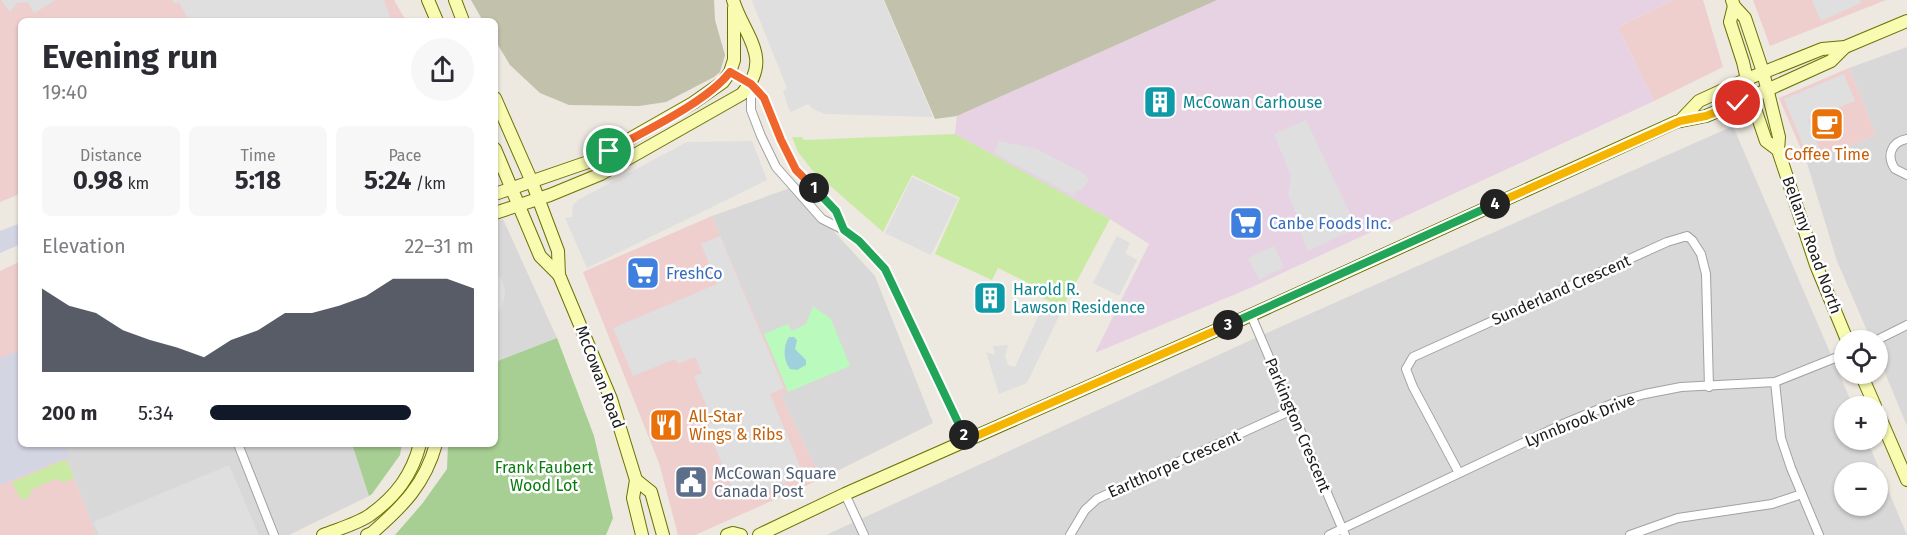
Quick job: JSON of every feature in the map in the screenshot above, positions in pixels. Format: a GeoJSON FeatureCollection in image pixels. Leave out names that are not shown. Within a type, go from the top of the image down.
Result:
{"type":"FeatureCollection","features":[{"type":"Feature","properties":{"kind":"main road"},"geometry":{"type":"LineString","coordinates":[[428,0],[436,18]]}},
{"type":"Feature","properties":{"kind":"main road"},"geometry":{"type":"LineString","coordinates":[[455,0],[462,18]]}},
{"type":"Feature","properties":{"kind":"main road"},"geometry":{"type":"LineString","coordinates":[[498,193],[591,161],[686,108],[723,82],[734,60],[734,2]]}},
{"type":"Feature","properties":{"kind":"main road"},"geometry":{"type":"LineString","coordinates":[[498,212],[539,199],[601,174],[742,94],[751,84],[757,69],[756,50],[734,2]]}},
{"type":"Feature","properties":{"kind":"main road","name":"Bellamy Road North"},"geometry":{"type":"LineString","coordinates":[[1733,3],[1745,18],[1763,72],[1779,137],[1778,150],[1816,265],[1843,330]]}},
{"type":"Feature","properties":{"kind":"main road","name":"Bellamy Road North"},"geometry":{"type":"LineString","coordinates":[[1733,3],[1730,22],[1751,97],[1766,141],[1778,150]]}},
{"type":"Feature","properties":{"kind":"main road"},"geometry":{"type":"LineString","coordinates":[[1680,121],[1699,101],[1747,79],[1822,49],[1845,47],[1907,21]]}},
{"type":"Feature","properties":{"kind":"main road"},"geometry":{"type":"LineString","coordinates":[[759,535],[845,494],[1251,315],[1680,121],[1706,116],[1767,90],[1831,61],[1845,47]]}},
{"type":"Feature","properties":{"kind":"main road","name":"McCowan Road"},"geometry":{"type":"LineString","coordinates":[[498,105],[539,199],[558,251],[559,275],[610,399],[636,480],[633,498],[642,535]]}},
{"type":"Feature","properties":{"kind":"main road"},"geometry":{"type":"LineString","coordinates":[[686,108],[693,122]]}},
{"type":"Feature","properties":{"kind":"main road"},"geometry":{"type":"LineString","coordinates":[[609,151],[618,165]]}},
{"type":"Feature","properties":{"kind":"main road","name":"McCowan Road"},"geometry":{"type":"LineString","coordinates":[[498,156],[540,256],[559,275]]}},
{"type":"Feature","properties":{"kind":"main road"},"geometry":{"type":"LineString","coordinates":[[1888,435],[1907,480]]}},
{"type":"Feature","properties":{"kind":"main road"},"geometry":{"type":"LineString","coordinates":[[323,535],[369,516],[401,488],[417,457],[419,447]]}},
{"type":"Feature","properties":{"kind":"main road"},"geometry":{"type":"LineString","coordinates":[[367,535],[372,533],[412,495],[429,464],[435,447]]}},
{"type":"Feature","properties":{"kind":"main road","name":"McCowan Road"},"geometry":{"type":"LineString","coordinates":[[636,480],[651,492],[663,535]]}},
{"type":"Feature","properties":{"kind":"main road"},"geometry":{"type":"LineString","coordinates":[[727,535],[732,533],[741,535]]}},
{"type":"Feature","properties":{"kind":"street"},"geometry":{"type":"LineString","coordinates":[[730,72],[751,84],[764,98],[796,170],[836,211],[844,230]]}},
{"type":"Feature","properties":{"kind":"street"},"geometry":{"type":"LineString","coordinates":[[751,84],[752,110],[776,167],[822,219],[859,241],[885,269],[967,440]]}},
{"type":"Feature","properties":{"kind":"street"},"geometry":{"type":"LineString","coordinates":[[1907,139],[1892,148],[1890,159],[1895,169],[1907,175]]}},
{"type":"Feature","properties":{"kind":"street","name":"Sunderland Crescent"},"geometry":{"type":"LineString","coordinates":[[1459,473],[1413,387],[1406,369],[1413,357],[1667,242],[1687,236],[1701,254],[1706,274],[1709,387]]}},
{"type":"Feature","properties":{"kind":"street","name":"Parkington Crescent"},"geometry":{"type":"LineString","coordinates":[[1251,315],[1344,532]]}},
{"type":"Feature","properties":{"kind":"street"},"geometry":{"type":"LineString","coordinates":[[1888,334],[1907,325]]}},
{"type":"Feature","properties":{"kind":"street","name":"Lynnbrook Drive"},"geometry":{"type":"LineString","coordinates":[[1329,535],[1344,532],[1459,473],[1619,401],[1681,387],[1775,382],[1834,358]]}},
{"type":"Feature","properties":{"kind":"street"},"geometry":{"type":"LineString","coordinates":[[1775,382],[1781,438],[1820,535]]}},
{"type":"Feature","properties":{"kind":"street","name":"Earlthorpe Crescent"},"geometry":{"type":"LineString","coordinates":[[1070,535],[1085,510],[1097,499],[1292,410]]}},
{"type":"Feature","properties":{"kind":"street"},"geometry":{"type":"LineString","coordinates":[[239,447],[274,535]]}},
{"type":"Feature","properties":{"kind":"street"},"geometry":{"type":"LineString","coordinates":[[845,494],[864,535]]}},
{"type":"Feature","properties":{"kind":"street"},"geometry":{"type":"LineString","coordinates":[[1630,535],[1678,518],[1772,504],[1802,494]]}},
{"type":"Feature","properties":{"kind":"shaded area"},"geometry":{"type":"Polygon","coordinates":[[[0,0],[394,0],[404,18],[18,18],[18,195],[0,202],[0,0]]]}},
{"type":"Feature","properties":{"kind":"shaded area"},"geometry":{"type":"Polygon","coordinates":[[[1,0],[56,0],[34,13],[28,2],[17,3],[10,12],[1,0]]]}},
{"type":"Feature","properties":{"kind":"shaded area"},"geometry":{"type":"Polygon","coordinates":[[[172,0],[384,0],[391,18],[187,18],[179,2],[175,4],[172,0]]]}},
{"type":"Feature","properties":{"kind":"shaded area"},"geometry":{"type":"Polygon","coordinates":[[[471,0],[714,0],[715,20],[725,55],[720,72],[714,77],[666,102],[639,106],[569,105],[540,93],[510,65],[498,45],[498,18],[481,18],[471,0]]]}},
{"type":"Feature","properties":{"kind":"shaded area"},"geometry":{"type":"Polygon","coordinates":[[[883,0],[933,117],[825,114],[808,104],[791,112],[783,91],[787,88],[752,1],[883,0]]]}},
{"type":"Feature","properties":{"kind":"shaded area"},"geometry":{"type":"Polygon","coordinates":[[[884,0],[1217,0],[957,116],[935,119],[884,0]]]}},
{"type":"Feature","properties":{"kind":"shaded area"},"geometry":{"type":"Polygon","coordinates":[[[1217,0],[1673,0],[1618,27],[1654,101],[1250,288],[1095,353],[1149,244],[1110,219],[955,134],[957,116],[1217,0]]]}},
{"type":"Feature","properties":{"kind":"shaded area"},"geometry":{"type":"Polygon","coordinates":[[[1673,0],[1703,0],[1723,67],[1654,101],[1618,27],[1673,0]]]}},
{"type":"Feature","properties":{"kind":"shaded area"},"geometry":{"type":"Polygon","coordinates":[[[1753,0],[1886,0],[1770,46],[1753,0]]]}},
{"type":"Feature","properties":{"kind":"shaded area"},"geometry":{"type":"Polygon","coordinates":[[[1860,0],[1861,3],[1821,21],[1812,1],[1860,0]]]}},
{"type":"Feature","properties":{"kind":"shaded area"},"geometry":{"type":"Polygon","coordinates":[[[1907,47],[1907,426],[1888,380],[1888,330],[1867,330],[1837,261],[1807,163],[1876,135],[1849,68],[1907,47]]]}},
{"type":"Feature","properties":{"kind":"shaded area"},"geometry":{"type":"Polygon","coordinates":[[[1849,68],[1876,135],[1807,163],[1779,98],[1849,68]]]}},
{"type":"Feature","properties":{"kind":"shaded area"},"geometry":{"type":"Polygon","coordinates":[[[1844,74],[1855,101],[1808,120],[1820,150],[1807,155],[1784,99],[1844,74]]]}},
{"type":"Feature","properties":{"kind":"shaded area"},"geometry":{"type":"Polygon","coordinates":[[[1306,120],[1357,228],[1308,251],[1297,225],[1301,223],[1288,195],[1291,176],[1274,134],[1306,120]]]}},
{"type":"Feature","properties":{"kind":"shaded area"},"geometry":{"type":"Polygon","coordinates":[[[1733,126],[1834,362],[1834,384],[1844,384],[1849,396],[1834,396],[1834,450],[1871,450],[1876,462],[1834,462],[1834,516],[1888,516],[1888,490],[1907,535],[826,535],[1251,340],[1733,126]]]}},
{"type":"Feature","properties":{"kind":"shaded area"},"geometry":{"type":"Polygon","coordinates":[[[752,141],[767,180],[587,268],[565,218],[572,217],[573,205],[578,200],[687,142],[752,141]]]}},
{"type":"Feature","properties":{"kind":"shaded area"},"geometry":{"type":"Polygon","coordinates":[[[999,141],[1037,149],[1085,174],[1089,181],[1080,191],[1077,190],[1074,196],[994,153],[999,141]]]}},
{"type":"Feature","properties":{"kind":"shaded area"},"geometry":{"type":"Polygon","coordinates":[[[912,177],[958,199],[931,255],[885,233],[912,177]]]}},
{"type":"Feature","properties":{"kind":"shaded area"},"geometry":{"type":"Polygon","coordinates":[[[793,187],[875,276],[933,423],[821,479],[781,395],[787,392],[712,216],[793,187]]]}},
{"type":"Feature","properties":{"kind":"shaded area"},"geometry":{"type":"Polygon","coordinates":[[[712,216],[788,392],[781,395],[821,479],[695,535],[678,535],[659,463],[583,272],[712,216]]]}},
{"type":"Feature","properties":{"kind":"shaded area"},"geometry":{"type":"Polygon","coordinates":[[[503,219],[557,338],[498,361],[498,220],[503,219]]]}},
{"type":"Feature","properties":{"kind":"shaded area"},"geometry":{"type":"Polygon","coordinates":[[[18,224],[18,245],[0,253],[0,231],[18,224]]]}},
{"type":"Feature","properties":{"kind":"shaded area"},"geometry":{"type":"Polygon","coordinates":[[[720,236],[784,388],[770,394],[800,466],[791,470],[794,479],[746,499],[743,494],[736,497],[706,426],[713,422],[694,376],[702,373],[695,357],[678,364],[675,359],[633,376],[613,328],[717,284],[701,244],[720,236]]]}},
{"type":"Feature","properties":{"kind":"shaded area"},"geometry":{"type":"Polygon","coordinates":[[[1117,236],[1130,243],[1125,253],[1137,260],[1119,296],[1093,283],[1117,236]]]}},
{"type":"Feature","properties":{"kind":"shaded area"},"geometry":{"type":"Polygon","coordinates":[[[1274,246],[1284,267],[1259,280],[1248,258],[1274,246]]]}},
{"type":"Feature","properties":{"kind":"shaded area"},"geometry":{"type":"Polygon","coordinates":[[[18,262],[18,447],[62,447],[96,535],[0,535],[0,271],[18,262]]]}},
{"type":"Feature","properties":{"kind":"shaded area"},"geometry":{"type":"Polygon","coordinates":[[[498,275],[505,289],[498,311],[498,275]]]}},
{"type":"Feature","properties":{"kind":"shaded area"},"geometry":{"type":"Polygon","coordinates":[[[1044,304],[1061,312],[1027,383],[999,394],[986,352],[995,355],[993,346],[1008,345],[1005,356],[1008,365],[1015,367],[1044,304]]]}},
{"type":"Feature","properties":{"kind":"shaded area"},"geometry":{"type":"Polygon","coordinates":[[[18,351],[18,447],[66,447],[70,457],[0,485],[0,367],[2,366],[0,358],[18,351]]]}},
{"type":"Feature","properties":{"kind":"shaded area"},"geometry":{"type":"Polygon","coordinates":[[[62,447],[353,447],[369,496],[289,535],[96,535],[62,447]]]}},
{"type":"Feature","properties":{"kind":"shaded area"},"geometry":{"type":"Polygon","coordinates":[[[229,465],[259,535],[99,535],[93,522],[229,465]]]}},
{"type":"Feature","properties":{"kind":"green space"},"geometry":{"type":"Polygon","coordinates":[[[955,134],[1110,219],[1063,307],[1034,294],[1038,288],[998,268],[992,280],[935,254],[960,198],[912,175],[883,232],[812,170],[798,152],[792,137],[802,137],[804,140],[955,134]]]}},
{"type":"Feature","properties":{"kind":"green space"},"geometry":{"type":"Polygon","coordinates":[[[813,306],[831,319],[850,366],[788,392],[764,334],[788,324],[792,331],[806,324],[813,306]]]}},
{"type":"Feature","properties":{"kind":"green space","name":"Frank Faubert Wood Lot"},"geometry":{"type":"Polygon","coordinates":[[[557,338],[594,436],[613,518],[606,535],[395,535],[422,504],[447,469],[448,447],[498,447],[498,361],[557,338]]]}},
{"type":"Feature","properties":{"kind":"green space"},"geometry":{"type":"Polygon","coordinates":[[[353,447],[401,447],[400,455],[369,496],[353,447]]]}},
{"type":"Feature","properties":{"kind":"green space"},"geometry":{"type":"Polygon","coordinates":[[[64,460],[67,461],[74,478],[62,483],[56,479],[32,489],[31,496],[21,500],[12,482],[64,460]]]}},
{"type":"Feature","properties":{"kind":"water"},"geometry":{"type":"Polygon","coordinates":[[[789,337],[797,340],[795,349],[806,360],[806,365],[797,370],[790,369],[785,357],[789,337]]]}},
{"type":"Feature","properties":{"kind":"place","name":"McCowan Carhouse"},"geometry":{"type":"Point","coordinates":[1160,102]}},
{"type":"Feature","properties":{"kind":"place","name":"Coffee Time"},"geometry":{"type":"Point","coordinates":[1827,124]}},
{"type":"Feature","properties":{"kind":"place","name":"Canbe Foods Inc."},"geometry":{"type":"Point","coordinates":[1246,223]}},
{"type":"Feature","properties":{"kind":"place","name":"FreshCo"},"geometry":{"type":"Point","coordinates":[643,273]}},
{"type":"Feature","properties":{"kind":"place","name":"Harold R. Lawson Residence"},"geometry":{"type":"Point","coordinates":[990,298]}},
{"type":"Feature","properties":{"kind":"place","name":"All-Star Wings & Ribs"},"geometry":{"type":"Point","coordinates":[666,425]}},
{"type":"Feature","properties":{"kind":"place","name":"McCowan Square Canada Post"},"geometry":{"type":"Point","coordinates":[691,482]}},
{"type":"Feature","properties":{"kind":"route"},"geometry":{"type":"LineString","coordinates":[[609,151],[693,103],[723,82],[730,72],[751,84],[764,98],[796,170],[836,211],[844,230],[859,241],[885,269],[967,440],[1251,315],[1676,122],[1706,116],[1738,103]]}}]}
